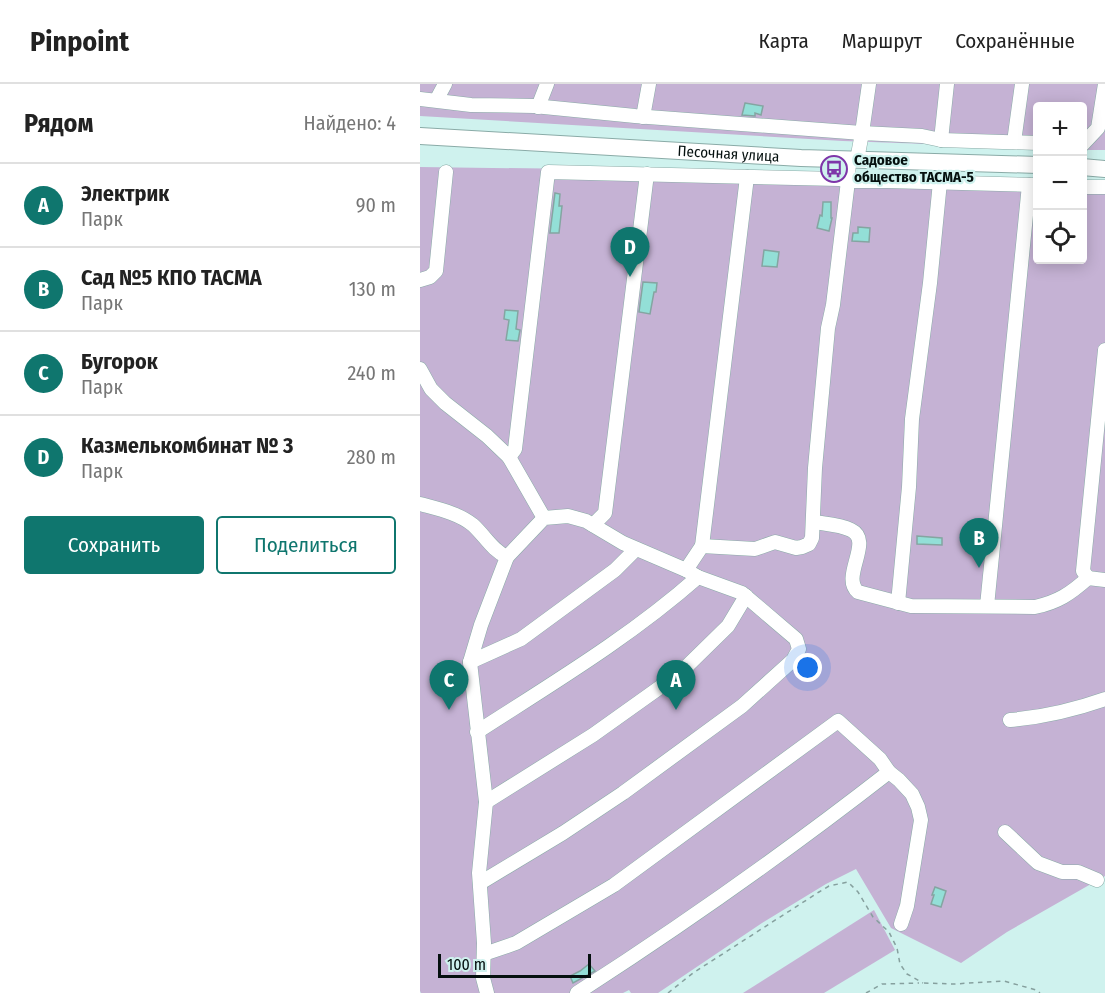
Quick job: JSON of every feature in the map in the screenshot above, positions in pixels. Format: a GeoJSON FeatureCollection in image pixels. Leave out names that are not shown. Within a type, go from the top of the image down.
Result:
{"type":"FeatureCollection","features":[{"type":"Feature","properties":{"kind":"main road","name":"Песочная улица"},"geometry":{"type":"LineString","coordinates":[[420,136],[789,158],[1033,165]]}},
{"type":"Feature","properties":{"kind":"main road"},"geometry":{"type":"LineString","coordinates":[[1087,167],[1105,168]]}},
{"type":"Feature","properties":{"kind":"street"},"geometry":{"type":"LineString","coordinates":[[438,97],[445,84]]}},
{"type":"Feature","properties":{"kind":"street"},"geometry":{"type":"LineString","coordinates":[[538,107],[547,84]]}},
{"type":"Feature","properties":{"kind":"street"},"geometry":{"type":"LineString","coordinates":[[643,117],[649,84]]}},
{"type":"Feature","properties":{"kind":"street"},"geometry":{"type":"LineString","coordinates":[[702,546],[755,549],[775,542],[796,548],[809,544],[812,538],[815,468],[828,328],[848,181],[862,133],[869,84]]}},
{"type":"Feature","properties":{"kind":"street"},"geometry":{"type":"LineString","coordinates":[[941,140],[947,84]]}},
{"type":"Feature","properties":{"kind":"street"},"geometry":{"type":"LineString","coordinates":[[1014,142],[1022,84]]}},
{"type":"Feature","properties":{"kind":"street"},"geometry":{"type":"LineString","coordinates":[[1087,140],[1098,128],[1105,84]]}},
{"type":"Feature","properties":{"kind":"street"},"geometry":{"type":"LineString","coordinates":[[420,99],[471,105],[538,107],[643,117],[922,136],[941,140],[1033,143]]}},
{"type":"Feature","properties":{"kind":"street"},"geometry":{"type":"LineString","coordinates":[[420,280],[430,277],[435,271],[446,172]]}},
{"type":"Feature","properties":{"kind":"street"},"geometry":{"type":"LineString","coordinates":[[509,457],[515,449],[548,172],[1033,185]]}},
{"type":"Feature","properties":{"kind":"street"},"geometry":{"type":"LineString","coordinates":[[593,525],[605,513],[647,174]]}},
{"type":"Feature","properties":{"kind":"street"},"geometry":{"type":"LineString","coordinates":[[477,732],[601,652],[676,596],[692,573],[702,546],[747,177]]}},
{"type":"Feature","properties":{"kind":"street"},"geometry":{"type":"LineString","coordinates":[[898,603],[909,487],[912,419],[930,283],[940,182]]}},
{"type":"Feature","properties":{"kind":"street"},"geometry":{"type":"LineString","coordinates":[[1087,187],[1105,187]]}},
{"type":"Feature","properties":{"kind":"street"},"geometry":{"type":"LineString","coordinates":[[987,606],[1033,194]]}},
{"type":"Feature","properties":{"kind":"street"},"geometry":{"type":"LineString","coordinates":[[1105,350],[1083,571],[1088,578],[1105,580]]}},
{"type":"Feature","properties":{"kind":"street"},"geometry":{"type":"LineString","coordinates":[[420,369],[431,389],[445,403],[487,436],[509,457],[544,518]]}},
{"type":"Feature","properties":{"kind":"street"},"geometry":{"type":"LineString","coordinates":[[420,504],[463,518],[474,526],[497,552],[507,557]]}},
{"type":"Feature","properties":{"kind":"street"},"geometry":{"type":"LineString","coordinates":[[480,883],[563,833],[623,793],[742,706],[793,660],[799,649],[796,639],[742,593],[636,549],[586,521],[568,516],[544,518],[507,557],[481,625],[470,662],[486,802],[479,873],[484,943],[483,978],[487,993]]}},
{"type":"Feature","properties":{"kind":"street"},"geometry":{"type":"LineString","coordinates":[[814,522],[850,530],[860,539],[852,581],[854,589],[911,606],[1035,607],[1052,603],[1071,593],[1088,578]]}},
{"type":"Feature","properties":{"kind":"street"},"geometry":{"type":"LineString","coordinates":[[470,662],[521,639],[615,570],[636,549]]}},
{"type":"Feature","properties":{"kind":"street"},"geometry":{"type":"LineString","coordinates":[[486,802],[593,735],[680,673],[728,626],[746,596]]}},
{"type":"Feature","properties":{"kind":"street"},"geometry":{"type":"LineString","coordinates":[[1010,720],[1039,717],[1105,699]]}},
{"type":"Feature","properties":{"kind":"street"},"geometry":{"type":"LineString","coordinates":[[484,954],[516,943],[614,885],[838,721],[880,759],[889,772],[912,794],[918,807],[921,820],[907,906],[901,924]]}},
{"type":"Feature","properties":{"kind":"street"},"geometry":{"type":"LineString","coordinates":[[578,993],[653,945],[825,822],[889,772]]}},
{"type":"Feature","properties":{"kind":"street"},"geometry":{"type":"LineString","coordinates":[[1005,832],[1038,863],[1062,872],[1078,872],[1097,880]]}},
{"type":"Feature","properties":{"kind":"path"},"geometry":{"type":"LineString","coordinates":[[668,993],[693,973],[819,892],[829,886],[848,882],[858,892],[873,917],[889,932],[897,948],[900,964],[907,974],[923,983]]}},
{"type":"Feature","properties":{"kind":"path"},"geometry":{"type":"LineString","coordinates":[[866,993],[882,984],[1004,981],[1040,993]]}},
{"type":"Feature","properties":{"kind":"shaded area"},"geometry":{"type":"Polygon","coordinates":[[[420,84],[1105,84],[1105,150],[1087,150],[1087,102],[1033,102],[1033,148],[843,141],[420,116],[420,84]]]}},
{"type":"Feature","properties":{"kind":"shaded area"},"geometry":{"type":"Polygon","coordinates":[[[420,167],[660,170],[1033,182],[1033,264],[1087,264],[1087,183],[1105,184],[1105,876],[1007,932],[961,963],[891,928],[856,869],[826,884],[762,923],[658,993],[631,993],[629,990],[623,993],[421,993],[420,167]]]}},
{"type":"Feature","properties":{"kind":"shaded area"},"geometry":{"type":"Polygon","coordinates":[[[874,910],[895,950],[824,993],[743,993],[874,910]]]}},
{"type":"Feature","properties":{"kind":"building"},"geometry":{"type":"Polygon","coordinates":[[[745,103],[763,106],[761,115],[755,113],[755,116],[742,115],[745,103]]]}},
{"type":"Feature","properties":{"kind":"building"},"geometry":{"type":"Polygon","coordinates":[[[555,193],[560,194],[559,206],[562,206],[559,233],[550,233],[555,193]]]}},
{"type":"Feature","properties":{"kind":"building"},"geometry":{"type":"Polygon","coordinates":[[[823,202],[831,202],[832,218],[829,231],[817,228],[820,215],[822,216],[823,202]]]}},
{"type":"Feature","properties":{"kind":"building"},"geometry":{"type":"Polygon","coordinates":[[[858,227],[870,228],[869,242],[852,241],[853,233],[858,233],[858,227]]]}},
{"type":"Feature","properties":{"kind":"building"},"geometry":{"type":"Polygon","coordinates":[[[764,250],[779,252],[777,267],[762,266],[764,250]]]}},
{"type":"Feature","properties":{"kind":"building"},"geometry":{"type":"Polygon","coordinates":[[[643,282],[657,283],[650,314],[639,312],[643,282]]]}},
{"type":"Feature","properties":{"kind":"building"},"geometry":{"type":"Polygon","coordinates":[[[505,310],[518,311],[516,329],[520,330],[518,341],[506,340],[509,320],[504,319],[505,310]]]}},
{"type":"Feature","properties":{"kind":"building"},"geometry":{"type":"Polygon","coordinates":[[[917,536],[942,538],[942,545],[917,544],[917,536]]]}},
{"type":"Feature","properties":{"kind":"building"},"geometry":{"type":"Polygon","coordinates":[[[935,887],[946,891],[941,907],[931,904],[935,887]]]}},
{"type":"Feature","properties":{"kind":"building"},"geometry":{"type":"Polygon","coordinates":[[[589,964],[595,971],[573,983],[570,976],[589,964]]]}},
{"type":"Feature","properties":{"kind":"place","name":"Садовое общество ТАСМА-5"},"geometry":{"type":"Point","coordinates":[834,169]}},
{"type":"Feature","properties":{"kind":"place","name":"Казмелькомбинат № 3"},"geometry":{"type":"Point","coordinates":[630,277]}},
{"type":"Feature","properties":{"kind":"place","name":"Сад №5 КПО ТАСМА"},"geometry":{"type":"Point","coordinates":[979,568]}},
{"type":"Feature","properties":{"kind":"place","name":"Бугорок"},"geometry":{"type":"Point","coordinates":[449,710]}},
{"type":"Feature","properties":{"kind":"place","name":"Электрик"},"geometry":{"type":"Point","coordinates":[676,710]}}]}
